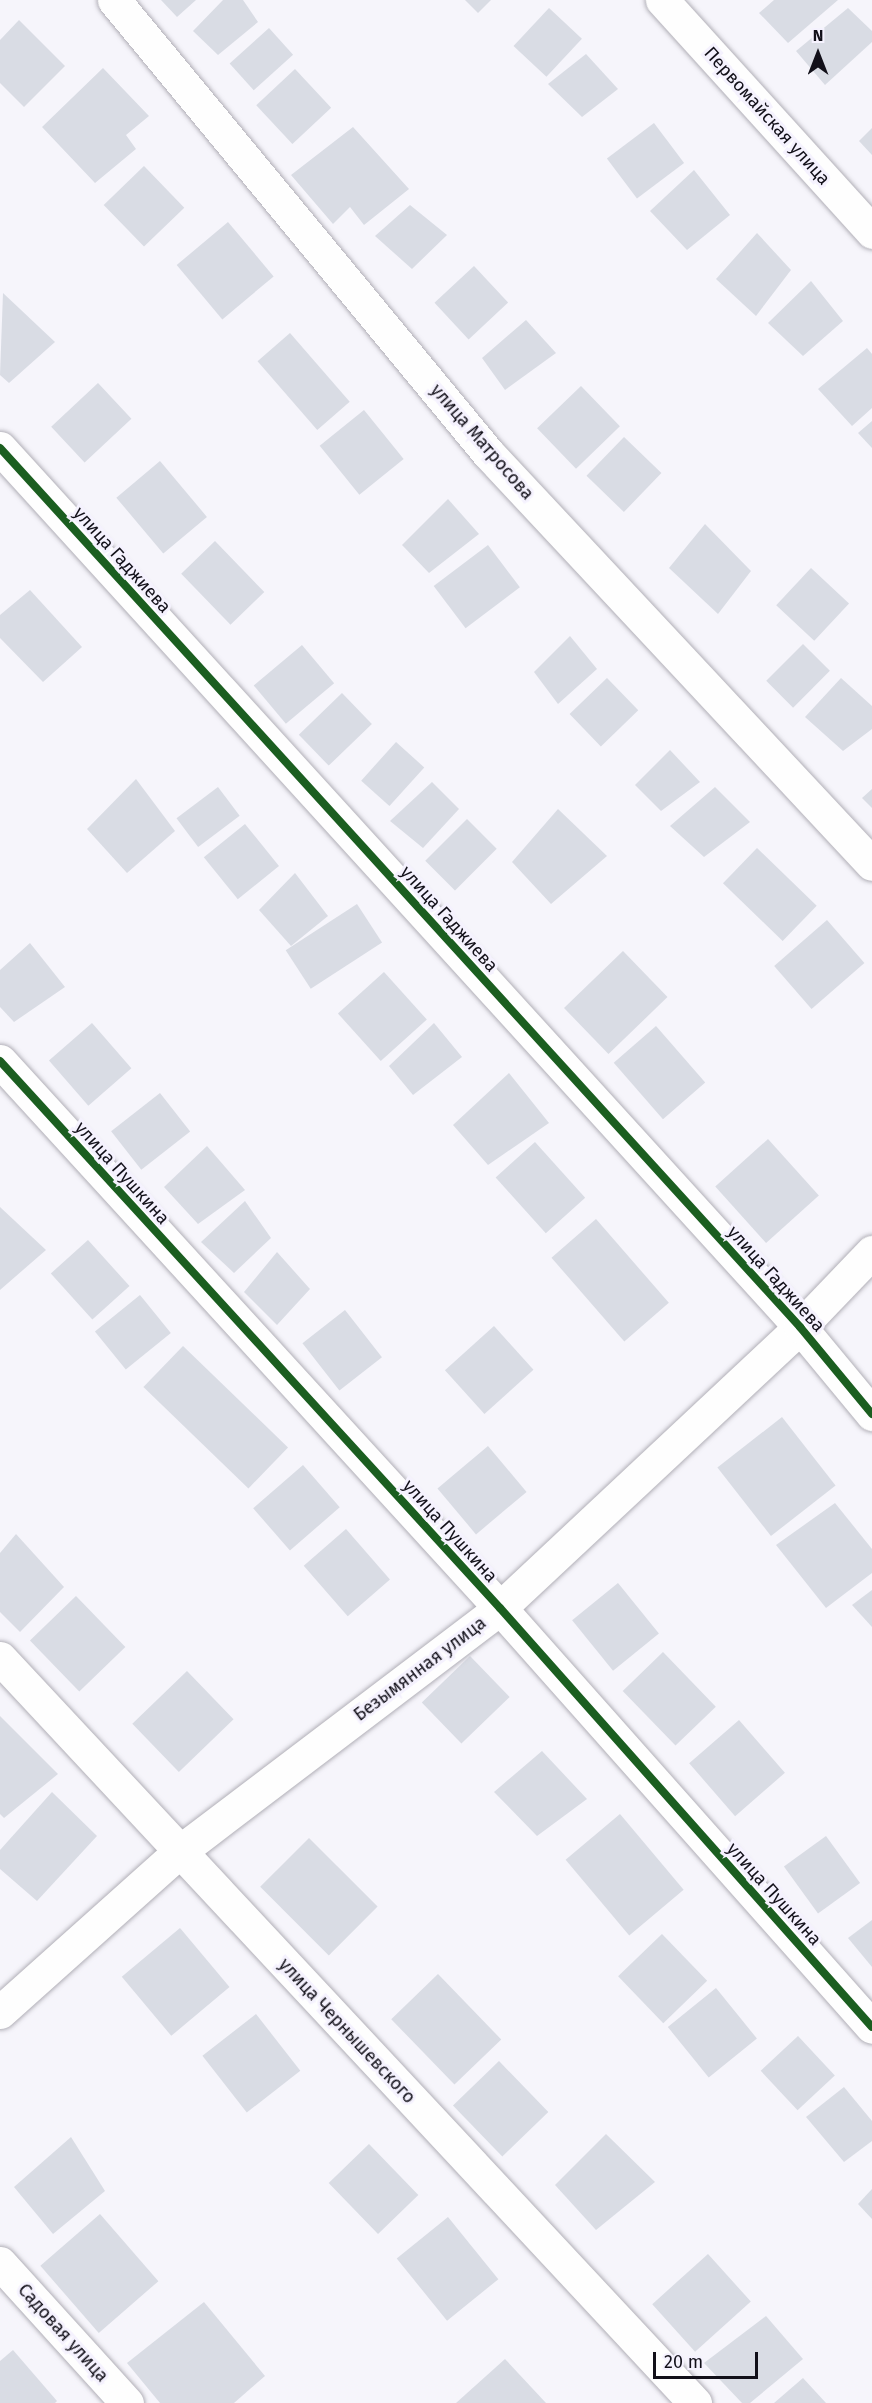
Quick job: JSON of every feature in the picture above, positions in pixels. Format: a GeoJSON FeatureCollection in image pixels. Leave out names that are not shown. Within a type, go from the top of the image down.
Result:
{"type":"FeatureCollection","features":[{"type":"Feature","properties":{"kind":"street","name":"улица Матросова"},"geometry":{"type":"LineString","coordinates":[[114,0],[488,453],[872,864]]}},
{"type":"Feature","properties":{"kind":"street","name":"Первомайская улица"},"geometry":{"type":"LineString","coordinates":[[663,0],[872,232]]}},
{"type":"Feature","properties":{"kind":"street","name":"улица Гаджиева"},"geometry":{"type":"LineString","coordinates":[[0,448],[800,1327],[872,1414]]}},
{"type":"Feature","properties":{"kind":"street","name":"улица Пушкина"},"geometry":{"type":"LineString","coordinates":[[0,1061],[500,1608],[872,2027]]}},
{"type":"Feature","properties":{"kind":"street","name":"Безымянная улица"},"geometry":{"type":"LineString","coordinates":[[0,2012],[179,1852],[500,1608],[800,1327],[872,1252]]}},
{"type":"Feature","properties":{"kind":"street","name":"улица Чернышевского"},"geometry":{"type":"LineString","coordinates":[[0,1658],[695,2403]]}},
{"type":"Feature","properties":{"kind":"street","name":"Садовая улица"},"geometry":{"type":"LineString","coordinates":[[0,2264],[127,2403]]}},
{"type":"Feature","properties":{"kind":"building"},"geometry":{"type":"Polygon","coordinates":[[[161,0],[196,0],[177,17],[161,0]]]}},
{"type":"Feature","properties":{"kind":"building"},"geometry":{"type":"Polygon","coordinates":[[[223,0],[243,0],[258,22],[218,55],[193,31],[223,0]]]}},
{"type":"Feature","properties":{"kind":"building"},"geometry":{"type":"Polygon","coordinates":[[[465,0],[491,0],[478,13],[465,0]]]}},
{"type":"Feature","properties":{"kind":"building"},"geometry":{"type":"Polygon","coordinates":[[[774,0],[838,0],[788,43],[759,13],[774,0]]]}},
{"type":"Feature","properties":{"kind":"building"},"geometry":{"type":"Polygon","coordinates":[[[549,8],[582,39],[546,77],[514,46],[549,8]]]}},
{"type":"Feature","properties":{"kind":"building"},"geometry":{"type":"Polygon","coordinates":[[[848,8],[872,31],[872,42],[825,85],[796,51],[848,8]]]}},
{"type":"Feature","properties":{"kind":"building"},"geometry":{"type":"Polygon","coordinates":[[[19,20],[65,66],[24,107],[0,83],[0,40],[19,20]]]}},
{"type":"Feature","properties":{"kind":"building"},"geometry":{"type":"Polygon","coordinates":[[[269,28],[293,55],[254,90],[230,63],[269,28]]]}},
{"type":"Feature","properties":{"kind":"building"},"geometry":{"type":"Polygon","coordinates":[[[586,54],[618,89],[582,117],[548,84],[586,54]]]}},
{"type":"Feature","properties":{"kind":"building"},"geometry":{"type":"Polygon","coordinates":[[[103,68],[149,116],[126,135],[136,149],[95,183],[42,127],[103,68]]]}},
{"type":"Feature","properties":{"kind":"building"},"geometry":{"type":"Polygon","coordinates":[[[295,69],[331,108],[292,144],[256,105],[295,69]]]}},
{"type":"Feature","properties":{"kind":"building"},"geometry":{"type":"Polygon","coordinates":[[[654,123],[684,163],[637,198],[607,159],[654,123]]]}},
{"type":"Feature","properties":{"kind":"building"},"geometry":{"type":"Polygon","coordinates":[[[353,127],[409,189],[364,225],[350,207],[333,224],[291,175],[353,127]]]}},
{"type":"Feature","properties":{"kind":"building"},"geometry":{"type":"Polygon","coordinates":[[[872,128],[872,155],[859,141],[872,128]]]}},
{"type":"Feature","properties":{"kind":"building"},"geometry":{"type":"Polygon","coordinates":[[[144,166],[184,208],[144,247],[104,205],[144,166]]]}},
{"type":"Feature","properties":{"kind":"building"},"geometry":{"type":"Polygon","coordinates":[[[694,170],[730,215],[687,250],[650,211],[694,170]]]}},
{"type":"Feature","properties":{"kind":"building"},"geometry":{"type":"Polygon","coordinates":[[[410,205],[447,235],[412,269],[375,236],[410,205]]]}},
{"type":"Feature","properties":{"kind":"building"},"geometry":{"type":"Polygon","coordinates":[[[228,222],[274,276],[222,319],[177,265],[228,222]]]}},
{"type":"Feature","properties":{"kind":"building"},"geometry":{"type":"Polygon","coordinates":[[[757,233],[791,270],[756,316],[716,279],[757,233]]]}},
{"type":"Feature","properties":{"kind":"building"},"geometry":{"type":"Polygon","coordinates":[[[474,266],[508,303],[469,339],[435,303],[474,266]]]}},
{"type":"Feature","properties":{"kind":"building"},"geometry":{"type":"Polygon","coordinates":[[[811,281],[843,321],[803,356],[768,323],[811,281]]]}},
{"type":"Feature","properties":{"kind":"building"},"geometry":{"type":"Polygon","coordinates":[[[3,293],[55,342],[9,383],[0,375],[3,293]]]}},
{"type":"Feature","properties":{"kind":"building"},"geometry":{"type":"Polygon","coordinates":[[[526,320],[556,353],[505,390],[482,358],[526,320]]]}},
{"type":"Feature","properties":{"kind":"building"},"geometry":{"type":"Polygon","coordinates":[[[290,333],[350,402],[317,430],[258,361],[290,333]]]}},
{"type":"Feature","properties":{"kind":"building"},"geometry":{"type":"Polygon","coordinates":[[[867,348],[872,354],[872,408],[852,426],[818,389],[867,348]]]}},
{"type":"Feature","properties":{"kind":"building"},"geometry":{"type":"Polygon","coordinates":[[[98,383],[131,419],[85,462],[51,427],[98,383]]]}},
{"type":"Feature","properties":{"kind":"building"},"geometry":{"type":"Polygon","coordinates":[[[581,386],[620,426],[576,469],[537,428],[581,386]]]}},
{"type":"Feature","properties":{"kind":"building"},"geometry":{"type":"Polygon","coordinates":[[[364,410],[404,459],[359,495],[320,446],[364,410]]]}},
{"type":"Feature","properties":{"kind":"building"},"geometry":{"type":"Polygon","coordinates":[[[872,421],[872,448],[858,433],[872,421]]]}},
{"type":"Feature","properties":{"kind":"building"},"geometry":{"type":"Polygon","coordinates":[[[624,437],[661,473],[624,512],[586,476],[624,437]]]}},
{"type":"Feature","properties":{"kind":"building"},"geometry":{"type":"Polygon","coordinates":[[[160,461],[207,517],[163,554],[116,498],[160,461]]]}},
{"type":"Feature","properties":{"kind":"building"},"geometry":{"type":"Polygon","coordinates":[[[448,499],[479,534],[429,573],[402,545],[448,499]]]}},
{"type":"Feature","properties":{"kind":"building"},"geometry":{"type":"Polygon","coordinates":[[[705,524],[751,571],[718,614],[669,568],[705,524]]]}},
{"type":"Feature","properties":{"kind":"building"},"geometry":{"type":"Polygon","coordinates":[[[215,541],[264,592],[231,625],[181,574],[215,541]]]}},
{"type":"Feature","properties":{"kind":"building"},"geometry":{"type":"Polygon","coordinates":[[[488,545],[520,587],[466,628],[434,586],[488,545]]]}},
{"type":"Feature","properties":{"kind":"building"},"geometry":{"type":"Polygon","coordinates":[[[811,568],[849,603],[814,641],[776,605],[811,568]]]}},
{"type":"Feature","properties":{"kind":"building"},"geometry":{"type":"Polygon","coordinates":[[[30,590],[82,647],[43,682],[0,638],[0,615],[30,590]]]}},
{"type":"Feature","properties":{"kind":"building"},"geometry":{"type":"Polygon","coordinates":[[[570,636],[597,669],[558,704],[534,672],[570,636]]]}},
{"type":"Feature","properties":{"kind":"building"},"geometry":{"type":"Polygon","coordinates":[[[803,644],[830,671],[793,708],[766,681],[803,644]]]}},
{"type":"Feature","properties":{"kind":"building"},"geometry":{"type":"Polygon","coordinates":[[[302,645],[334,683],[286,724],[254,685],[302,645]]]}},
{"type":"Feature","properties":{"kind":"building"},"geometry":{"type":"Polygon","coordinates":[[[607,678],[638,710],[601,746],[570,714],[607,678]]]}},
{"type":"Feature","properties":{"kind":"building"},"geometry":{"type":"Polygon","coordinates":[[[841,678],[872,706],[872,729],[843,751],[805,717],[841,678]]]}},
{"type":"Feature","properties":{"kind":"building"},"geometry":{"type":"Polygon","coordinates":[[[342,693],[372,724],[329,766],[299,735],[342,693]]]}},
{"type":"Feature","properties":{"kind":"building"},"geometry":{"type":"Polygon","coordinates":[[[396,742],[424,767],[389,806],[361,781],[396,742]]]}},
{"type":"Feature","properties":{"kind":"building"},"geometry":{"type":"Polygon","coordinates":[[[670,750],[700,782],[661,811],[635,785],[670,750]]]}},
{"type":"Feature","properties":{"kind":"building"},"geometry":{"type":"Polygon","coordinates":[[[136,779],[175,831],[127,873],[87,829],[136,779]]]}},
{"type":"Feature","properties":{"kind":"building"},"geometry":{"type":"Polygon","coordinates":[[[432,782],[459,809],[423,848],[390,821],[432,782]]]}},
{"type":"Feature","properties":{"kind":"building"},"geometry":{"type":"Polygon","coordinates":[[[218,787],[240,816],[198,847],[176,818],[218,787]]]}},
{"type":"Feature","properties":{"kind":"building"},"geometry":{"type":"Polygon","coordinates":[[[715,787],[750,822],[704,857],[670,826],[715,787]]]}},
{"type":"Feature","properties":{"kind":"building"},"geometry":{"type":"Polygon","coordinates":[[[872,789],[872,808],[862,798],[872,789]]]}},
{"type":"Feature","properties":{"kind":"building"},"geometry":{"type":"Polygon","coordinates":[[[558,809],[607,856],[551,904],[512,862],[558,809]]]}},
{"type":"Feature","properties":{"kind":"building"},"geometry":{"type":"Polygon","coordinates":[[[467,819],[497,849],[455,890],[425,861],[467,819]]]}},
{"type":"Feature","properties":{"kind":"building"},"geometry":{"type":"Polygon","coordinates":[[[245,824],[279,866],[238,899],[204,857],[245,824]]]}},
{"type":"Feature","properties":{"kind":"building"},"geometry":{"type":"Polygon","coordinates":[[[757,848],[817,906],[783,941],[723,883],[757,848]]]}},
{"type":"Feature","properties":{"kind":"building"},"geometry":{"type":"Polygon","coordinates":[[[295,873],[328,916],[291,946],[259,910],[295,873]]]}},
{"type":"Feature","properties":{"kind":"building"},"geometry":{"type":"Polygon","coordinates":[[[357,904],[382,943],[311,989],[286,950],[357,904]]]}},
{"type":"Feature","properties":{"kind":"building"},"geometry":{"type":"Polygon","coordinates":[[[827,920],[864,963],[812,1009],[774,966],[827,920]]]}},
{"type":"Feature","properties":{"kind":"building"},"geometry":{"type":"Polygon","coordinates":[[[30,943],[65,987],[14,1022],[0,1007],[0,970],[30,943]]]}},
{"type":"Feature","properties":{"kind":"building"},"geometry":{"type":"Polygon","coordinates":[[[623,951],[667,997],[608,1054],[564,1008],[623,951]]]}},
{"type":"Feature","properties":{"kind":"building"},"geometry":{"type":"Polygon","coordinates":[[[384,972],[427,1020],[381,1061],[338,1013],[384,972]]]}},
{"type":"Feature","properties":{"kind":"building"},"geometry":{"type":"Polygon","coordinates":[[[92,1023],[131,1068],[88,1106],[49,1060],[92,1023]]]}},
{"type":"Feature","properties":{"kind":"building"},"geometry":{"type":"Polygon","coordinates":[[[434,1023],[462,1057],[413,1095],[389,1066],[434,1023]]]}},
{"type":"Feature","properties":{"kind":"building"},"geometry":{"type":"Polygon","coordinates":[[[656,1026],[705,1083],[663,1119],[614,1063],[656,1026]]]}},
{"type":"Feature","properties":{"kind":"building"},"geometry":{"type":"Polygon","coordinates":[[[509,1073],[549,1123],[488,1165],[453,1125],[509,1073]]]}},
{"type":"Feature","properties":{"kind":"building"},"geometry":{"type":"Polygon","coordinates":[[[160,1093],[190,1132],[141,1170],[111,1131],[160,1093]]]}},
{"type":"Feature","properties":{"kind":"building"},"geometry":{"type":"Polygon","coordinates":[[[768,1139],[819,1195],[766,1243],[715,1187],[768,1139]]]}},
{"type":"Feature","properties":{"kind":"building"},"geometry":{"type":"Polygon","coordinates":[[[535,1142],[585,1198],[546,1233],[496,1177],[535,1142]]]}},
{"type":"Feature","properties":{"kind":"building"},"geometry":{"type":"Polygon","coordinates":[[[207,1146],[245,1190],[198,1224],[164,1187],[207,1146]]]}},
{"type":"Feature","properties":{"kind":"building"},"geometry":{"type":"Polygon","coordinates":[[[245,1201],[271,1238],[234,1273],[201,1242],[245,1201]]]}},
{"type":"Feature","properties":{"kind":"building"},"geometry":{"type":"Polygon","coordinates":[[[0,1207],[46,1250],[0,1290],[0,1207]]]}},
{"type":"Feature","properties":{"kind":"building"},"geometry":{"type":"Polygon","coordinates":[[[596,1219],[669,1303],[624,1341],[551,1258],[596,1219]]]}},
{"type":"Feature","properties":{"kind":"building"},"geometry":{"type":"Polygon","coordinates":[[[88,1240],[129,1286],[92,1320],[51,1273],[88,1240]]]}},
{"type":"Feature","properties":{"kind":"building"},"geometry":{"type":"Polygon","coordinates":[[[277,1252],[310,1289],[277,1325],[244,1292],[277,1252]]]}},
{"type":"Feature","properties":{"kind":"building"},"geometry":{"type":"Polygon","coordinates":[[[140,1295],[171,1333],[126,1370],[95,1332],[140,1295]]]}},
{"type":"Feature","properties":{"kind":"building"},"geometry":{"type":"Polygon","coordinates":[[[345,1310],[382,1357],[339,1391],[302,1343],[345,1310]]]}},
{"type":"Feature","properties":{"kind":"building"},"geometry":{"type":"Polygon","coordinates":[[[494,1326],[533,1370],[484,1414],[445,1370],[494,1326]]]}},
{"type":"Feature","properties":{"kind":"building"},"geometry":{"type":"Polygon","coordinates":[[[183,1346],[288,1447],[248,1488],[143,1387],[183,1346]]]}},
{"type":"Feature","properties":{"kind":"building"},"geometry":{"type":"Polygon","coordinates":[[[782,1417],[836,1486],[771,1536],[717,1467],[782,1417]]]}},
{"type":"Feature","properties":{"kind":"building"},"geometry":{"type":"Polygon","coordinates":[[[488,1446],[527,1492],[476,1534],[437,1488],[488,1446]]]}},
{"type":"Feature","properties":{"kind":"building"},"geometry":{"type":"Polygon","coordinates":[[[303,1465],[340,1507],[290,1551],[253,1508],[303,1465]]]}},
{"type":"Feature","properties":{"kind":"building"},"geometry":{"type":"Polygon","coordinates":[[[835,1503],[872,1549],[872,1573],[826,1608],[776,1545],[835,1503]]]}},
{"type":"Feature","properties":{"kind":"building"},"geometry":{"type":"Polygon","coordinates":[[[346,1529],[390,1580],[348,1616],[304,1566],[346,1529]]]}},
{"type":"Feature","properties":{"kind":"building"},"geometry":{"type":"Polygon","coordinates":[[[16,1534],[64,1587],[20,1632],[0,1612],[0,1553],[16,1534]]]}},
{"type":"Feature","properties":{"kind":"building"},"geometry":{"type":"Polygon","coordinates":[[[618,1583],[659,1634],[613,1671],[572,1620],[618,1583]]]}},
{"type":"Feature","properties":{"kind":"building"},"geometry":{"type":"Polygon","coordinates":[[[872,1590],[872,1627],[852,1605],[872,1590]]]}},
{"type":"Feature","properties":{"kind":"building"},"geometry":{"type":"Polygon","coordinates":[[[76,1596],[125,1647],[79,1692],[30,1640],[76,1596]]]}},
{"type":"Feature","properties":{"kind":"building"},"geometry":{"type":"Polygon","coordinates":[[[663,1652],[716,1707],[676,1746],[623,1691],[663,1652]]]}},
{"type":"Feature","properties":{"kind":"building"},"geometry":{"type":"Polygon","coordinates":[[[470,1656],[510,1697],[461,1744],[422,1703],[470,1656]]]}},
{"type":"Feature","properties":{"kind":"building"},"geometry":{"type":"Polygon","coordinates":[[[187,1671],[234,1719],[179,1772],[132,1724],[187,1671]]]}},
{"type":"Feature","properties":{"kind":"building"},"geometry":{"type":"Polygon","coordinates":[[[0,1716],[58,1774],[4,1818],[0,1814],[0,1716]]]}},
{"type":"Feature","properties":{"kind":"building"},"geometry":{"type":"Polygon","coordinates":[[[739,1720],[785,1773],[735,1816],[689,1763],[739,1720]]]}},
{"type":"Feature","properties":{"kind":"building"},"geometry":{"type":"Polygon","coordinates":[[[542,1751],[587,1799],[537,1836],[494,1792],[542,1751]]]}},
{"type":"Feature","properties":{"kind":"building"},"geometry":{"type":"Polygon","coordinates":[[[52,1792],[97,1836],[37,1901],[0,1869],[0,1850],[52,1792]]]}},
{"type":"Feature","properties":{"kind":"building"},"geometry":{"type":"Polygon","coordinates":[[[620,1814],[684,1890],[629,1935],[566,1860],[620,1814]]]}},
{"type":"Feature","properties":{"kind":"building"},"geometry":{"type":"Polygon","coordinates":[[[826,1836],[860,1883],[818,1913],[784,1867],[826,1836]]]}},
{"type":"Feature","properties":{"kind":"building"},"geometry":{"type":"Polygon","coordinates":[[[309,1838],[378,1907],[329,1955],[260,1887],[309,1838]]]}},
{"type":"Feature","properties":{"kind":"building"},"geometry":{"type":"Polygon","coordinates":[[[872,1920],[872,1967],[848,1938],[872,1920]]]}},
{"type":"Feature","properties":{"kind":"building"},"geometry":{"type":"Polygon","coordinates":[[[180,1928],[229,1987],[171,2036],[122,1977],[180,1928]]]}},
{"type":"Feature","properties":{"kind":"building"},"geometry":{"type":"Polygon","coordinates":[[[662,1934],[707,1981],[663,2023],[618,1976],[662,1934]]]}},
{"type":"Feature","properties":{"kind":"building"},"geometry":{"type":"Polygon","coordinates":[[[438,1974],[501,2039],[454,2085],[391,2019],[438,1974]]]}},
{"type":"Feature","properties":{"kind":"building"},"geometry":{"type":"Polygon","coordinates":[[[716,1988],[757,2039],[709,2078],[668,2027],[716,1988]]]}},
{"type":"Feature","properties":{"kind":"building"},"geometry":{"type":"Polygon","coordinates":[[[256,2014],[300,2071],[247,2113],[202,2056],[256,2014]]]}},
{"type":"Feature","properties":{"kind":"building"},"geometry":{"type":"Polygon","coordinates":[[[798,2036],[835,2075],[798,2110],[761,2071],[798,2036]]]}},
{"type":"Feature","properties":{"kind":"building"},"geometry":{"type":"Polygon","coordinates":[[[499,2061],[548,2112],[502,2157],[453,2105],[499,2061]]]}},
{"type":"Feature","properties":{"kind":"building"},"geometry":{"type":"Polygon","coordinates":[[[844,2087],[872,2121],[872,2141],[844,2162],[806,2117],[844,2087]]]}},
{"type":"Feature","properties":{"kind":"building"},"geometry":{"type":"Polygon","coordinates":[[[606,2134],[655,2182],[596,2230],[555,2185],[606,2134]]]}},
{"type":"Feature","properties":{"kind":"building"},"geometry":{"type":"Polygon","coordinates":[[[71,2137],[105,2191],[53,2234],[14,2187],[71,2137]]]}},
{"type":"Feature","properties":{"kind":"building"},"geometry":{"type":"Polygon","coordinates":[[[369,2144],[418,2195],[378,2234],[329,2183],[369,2144]]]}},
{"type":"Feature","properties":{"kind":"building"},"geometry":{"type":"Polygon","coordinates":[[[872,2189],[872,2219],[858,2204],[872,2189]]]}},
{"type":"Feature","properties":{"kind":"building"},"geometry":{"type":"Polygon","coordinates":[[[100,2214],[158,2281],[99,2333],[40,2266],[100,2214]]]}},
{"type":"Feature","properties":{"kind":"building"},"geometry":{"type":"Polygon","coordinates":[[[448,2217],[498,2279],[447,2321],[397,2259],[448,2217]]]}},
{"type":"Feature","properties":{"kind":"building"},"geometry":{"type":"Polygon","coordinates":[[[708,2254],[751,2302],[695,2352],[652,2304],[708,2254]]]}},
{"type":"Feature","properties":{"kind":"building"},"geometry":{"type":"Polygon","coordinates":[[[204,2302],[265,2376],[234,2403],[160,2403],[127,2363],[204,2302]]]}},
{"type":"Feature","properties":{"kind":"building"},"geometry":{"type":"Polygon","coordinates":[[[766,2316],[803,2359],[750,2403],[742,2403],[704,2363],[766,2316]]]}},
{"type":"Feature","properties":{"kind":"building"},"geometry":{"type":"Polygon","coordinates":[[[13,2350],[57,2401],[55,2403],[0,2403],[0,2361],[13,2350]]]}},
{"type":"Feature","properties":{"kind":"building"},"geometry":{"type":"Polygon","coordinates":[[[505,2359],[546,2403],[456,2403],[505,2359]]]}},
{"type":"Feature","properties":{"kind":"building"},"geometry":{"type":"Polygon","coordinates":[[[803,2378],[826,2403],[774,2403],[803,2378]]]}},
{"type":"Feature","properties":{"kind":"cycle path"},"geometry":{"type":"LineString","coordinates":[[0,448],[800,1327],[872,1414]]}},
{"type":"Feature","properties":{"kind":"cycle path"},"geometry":{"type":"LineString","coordinates":[[0,1061],[500,1608],[872,2027]]}}]}
